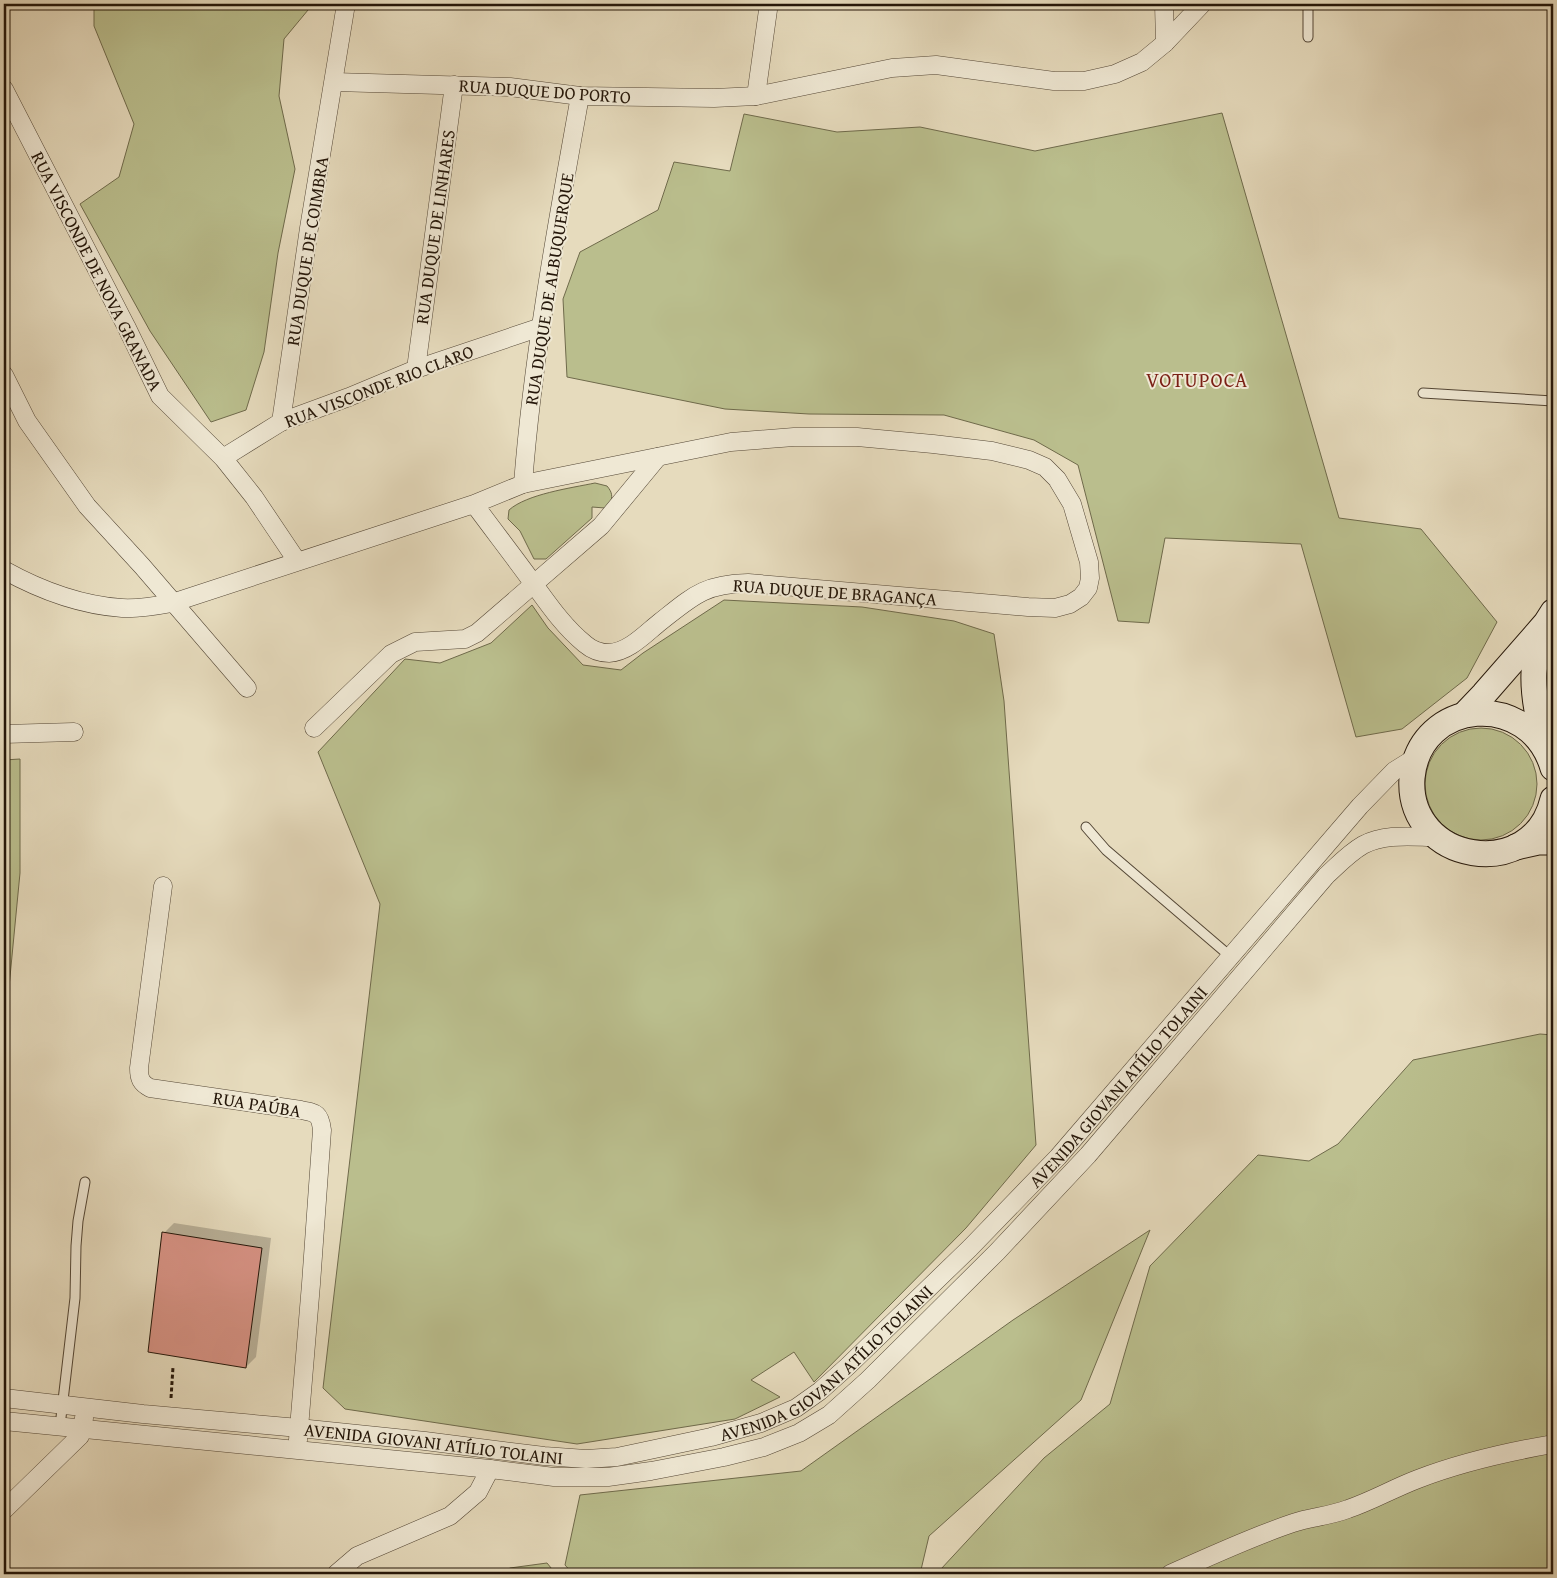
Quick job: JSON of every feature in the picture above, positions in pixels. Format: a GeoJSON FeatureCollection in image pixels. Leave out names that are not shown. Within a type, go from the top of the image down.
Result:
{"type":"FeatureCollection","features":[{"type":"Feature","properties":{"kind":"street","name":"RUA DUQUE DE COIMBRA"},"geometry":{"type":"LineString","coordinates":[[281,422],[309,228],[346,4]]}},
{"type":"Feature","properties":{"kind":"street"},"geometry":{"type":"LineString","coordinates":[[756,96],[768,10],[767,4]]}},
{"type":"Feature","properties":{"kind":"street"},"geometry":{"type":"LineString","coordinates":[[1164,4],[1165,43]]}},
{"type":"Feature","properties":{"kind":"street","name":"RUA DUQUE DO PORTO"},"geometry":{"type":"LineString","coordinates":[[334,82],[510,86],[580,96],[714,98],[756,96],[892,68],[936,65],[1054,81],[1084,81],[1115,74],[1142,62],[1165,43],[1202,4]]}},
{"type":"Feature","properties":{"kind":"street","name":"RUA DUQUE DE LINHARES"},"geometry":{"type":"LineString","coordinates":[[416,369],[454,85]]}},
{"type":"Feature","properties":{"kind":"street","name":"RUA VISCONDE DE NOVA GRANADA"},"geometry":{"type":"LineString","coordinates":[[4,89],[160,396],[223,458],[254,497],[298,561]]}},
{"type":"Feature","properties":{"kind":"street","name":"RUA DUQUE DE ALBUQUERQUE"},"geometry":{"type":"LineString","coordinates":[[523,484],[541,327],[580,96]]}},
{"type":"Feature","properties":{"kind":"street","name":"RUA VISCONDE RIO CLARO"},"geometry":{"type":"LineString","coordinates":[[223,458],[281,422],[349,397],[416,369],[541,327]]}},
{"type":"Feature","properties":{"kind":"street"},"geometry":{"type":"LineString","coordinates":[[4,375],[27,421],[87,506],[142,566],[247,688]]}},
{"type":"Feature","properties":{"kind":"street","name":"RUA DUQUE DE BRAGANÇA"},"geometry":{"type":"LineString","coordinates":[[474,504],[556,616],[586,645],[598,652],[610,653],[630,646],[691,597],[711,587],[728,583],[748,583],[1028,608],[1055,608],[1070,604],[1081,597],[1088,588],[1090,578],[1089,562],[1072,504],[1057,479],[1045,467],[1029,460],[992,452],[933,444],[857,437],[794,437],[732,442],[658,457]]}},
{"type":"Feature","properties":{"kind":"street"},"geometry":{"type":"LineString","coordinates":[[4,570],[30,584],[61,596],[90,602],[122,608],[172,603],[474,504],[523,484],[658,457]]}},
{"type":"Feature","properties":{"kind":"street"},"geometry":{"type":"LineString","coordinates":[[314,728],[391,654],[415,642],[465,640],[478,633],[601,526],[658,457]]}},
{"type":"Feature","properties":{"kind":"street"},"geometry":{"type":"LineString","coordinates":[[1464,715],[1550,617]]}},
{"type":"Feature","properties":{"kind":"street"},"geometry":{"type":"LineString","coordinates":[[1550,617],[1537,654],[1534,671],[1534,689],[1539,722],[1550,757]]}},
{"type":"Feature","properties":{"kind":"street"},"geometry":{"type":"LineString","coordinates":[[1550,757],[1533,732],[1518,721],[1501,714],[1483,712],[1464,715],[1449,721],[1436,730],[1425,742],[1418,756],[1412,778],[1414,800],[1422,820],[1437,837],[1454,848],[1474,854],[1494,854],[1538,842],[1553,842]]}},
{"type":"Feature","properties":{"kind":"street"},"geometry":{"type":"LineString","coordinates":[[4,734],[74,732]]}},
{"type":"Feature","properties":{"kind":"street","name":"AVENIDA GIOVANI ATÍLIO TOLAINI"},"geometry":{"type":"LineString","coordinates":[[4,1398],[586,1459],[617,1457],[711,1437],[761,1423],[796,1408],[820,1391],[848,1366],[970,1248],[1058,1157],[1360,806],[1394,771],[1418,756]]}},
{"type":"Feature","properties":{"kind":"street"},"geometry":{"type":"LineString","coordinates":[[1514,848],[1531,837],[1543,824],[1553,799]]}},
{"type":"Feature","properties":{"kind":"street","name":"AVENIDA GIOVANI ATÍLIO TOLAINI"},"geometry":{"type":"LineString","coordinates":[[4,1421],[554,1477],[608,1477],[651,1472],[764,1447],[799,1433],[829,1415],[868,1380],[997,1252],[1088,1155],[1339,863],[1364,845],[1386,838],[1437,837]]}},
{"type":"Feature","properties":{"kind":"street","name":"RUA PAÚBA"},"geometry":{"type":"LineString","coordinates":[[163,886],[139,1079],[150,1088],[301,1110],[316,1114],[320,1118],[322,1139],[312,1284],[299,1428]]}},
{"type":"Feature","properties":{"kind":"street"},"geometry":{"type":"LineString","coordinates":[[4,1510],[80,1436],[83,1428],[85,1407]]}},
{"type":"Feature","properties":{"kind":"street"},"geometry":{"type":"LineString","coordinates":[[297,1450],[299,1428]]}},
{"type":"Feature","properties":{"kind":"street"},"geometry":{"type":"LineString","coordinates":[[1170,1574],[1258,1535],[1295,1522],[1344,1511],[1374,1500],[1417,1480],[1480,1458],[1553,1444]]}},
{"type":"Feature","properties":{"kind":"street"},"geometry":{"type":"LineString","coordinates":[[336,1574],[357,1556],[450,1516],[478,1492],[490,1469]]}},
{"type":"Feature","properties":{"kind":"lane"},"geometry":{"type":"LineString","coordinates":[[1308,4],[1308,37]]}},
{"type":"Feature","properties":{"kind":"lane"},"geometry":{"type":"LineString","coordinates":[[1423,393],[1553,401]]}},
{"type":"Feature","properties":{"kind":"lane"},"geometry":{"type":"LineString","coordinates":[[1086,827],[1106,850],[1231,957]]}},
{"type":"Feature","properties":{"kind":"lane"},"geometry":{"type":"LineString","coordinates":[[60,1426],[75,1298],[78,1221],[85,1182]]}},
{"type":"Feature","properties":{"kind":"path"},"geometry":{"type":"LineString","coordinates":[[171,1398],[173,1367]]}},
{"type":"Feature","properties":{"kind":"green space"},"geometry":{"type":"Polygon","coordinates":[[[94,4],[313,4],[284,39],[279,96],[295,169],[278,253],[264,352],[246,410],[211,422],[150,331],[80,204],[119,177],[134,124],[94,26],[94,4]]]}},
{"type":"Feature","properties":{"kind":"green space"},"geometry":{"type":"Polygon","coordinates":[[[1222,113],[1339,518],[1421,529],[1497,622],[1467,678],[1402,729],[1356,737],[1301,544],[1165,538],[1149,623],[1118,621],[1078,465],[1034,440],[944,415],[809,414],[725,409],[567,377],[563,299],[580,252],[658,210],[674,162],[730,171],[744,114],[837,132],[920,127],[1035,151],[1222,113]]]}},
{"type":"Feature","properties":{"kind":"green space"},"geometry":{"type":"Polygon","coordinates":[[[595,483],[609,488],[612,496],[610,504],[605,508],[592,507],[592,518],[546,559],[534,559],[520,531],[508,519],[509,510],[517,504],[538,496],[595,483]]]}},
{"type":"Feature","properties":{"kind":"green space"},"geometry":{"type":"Polygon","coordinates":[[[724,600],[862,607],[954,621],[994,634],[1004,701],[1036,1145],[966,1228],[814,1382],[794,1352],[751,1380],[780,1397],[735,1419],[577,1444],[345,1409],[323,1388],[380,904],[318,752],[405,659],[440,663],[491,643],[532,605],[548,628],[583,665],[621,670],[643,653],[724,600]]]}},
{"type":"Feature","properties":{"kind":"green space"},"geometry":{"type":"Polygon","coordinates":[[[1481,728],[1502,732],[1520,745],[1533,763],[1537,784],[1533,805],[1520,823],[1502,836],[1481,840],[1460,836],[1442,823],[1429,805],[1425,784],[1429,763],[1442,745],[1460,732],[1481,728]]]}},
{"type":"Feature","properties":{"kind":"green space"},"geometry":{"type":"Polygon","coordinates":[[[20,759],[20,873],[4,1039],[4,760],[20,759]]]}},
{"type":"Feature","properties":{"kind":"green space"},"geometry":{"type":"Polygon","coordinates":[[[1540,1034],[1553,1035],[1553,1574],[941,1574],[941,1569],[1044,1458],[1110,1404],[1150,1266],[1258,1155],[1309,1161],[1338,1144],[1413,1060],[1540,1034]]]}},
{"type":"Feature","properties":{"kind":"green space"},"geometry":{"type":"Polygon","coordinates":[[[1150,1230],[1081,1400],[929,1536],[920,1574],[573,1574],[565,1565],[580,1495],[801,1471],[1013,1320],[1150,1230]]]}},
{"type":"Feature","properties":{"kind":"green space"},"geometry":{"type":"Polygon","coordinates":[[[547,1563],[556,1574],[501,1574],[510,1568],[547,1563]]]}},
{"type":"Feature","properties":{"kind":"building"},"geometry":{"type":"Polygon","coordinates":[[[162,1232],[262,1248],[246,1368],[148,1352],[162,1232]]]}},
{"type":"Feature","properties":{"kind":"district","name":"VOTUPOCA"},"geometry":{"type":"Point","coordinates":[1197,379]}}]}
